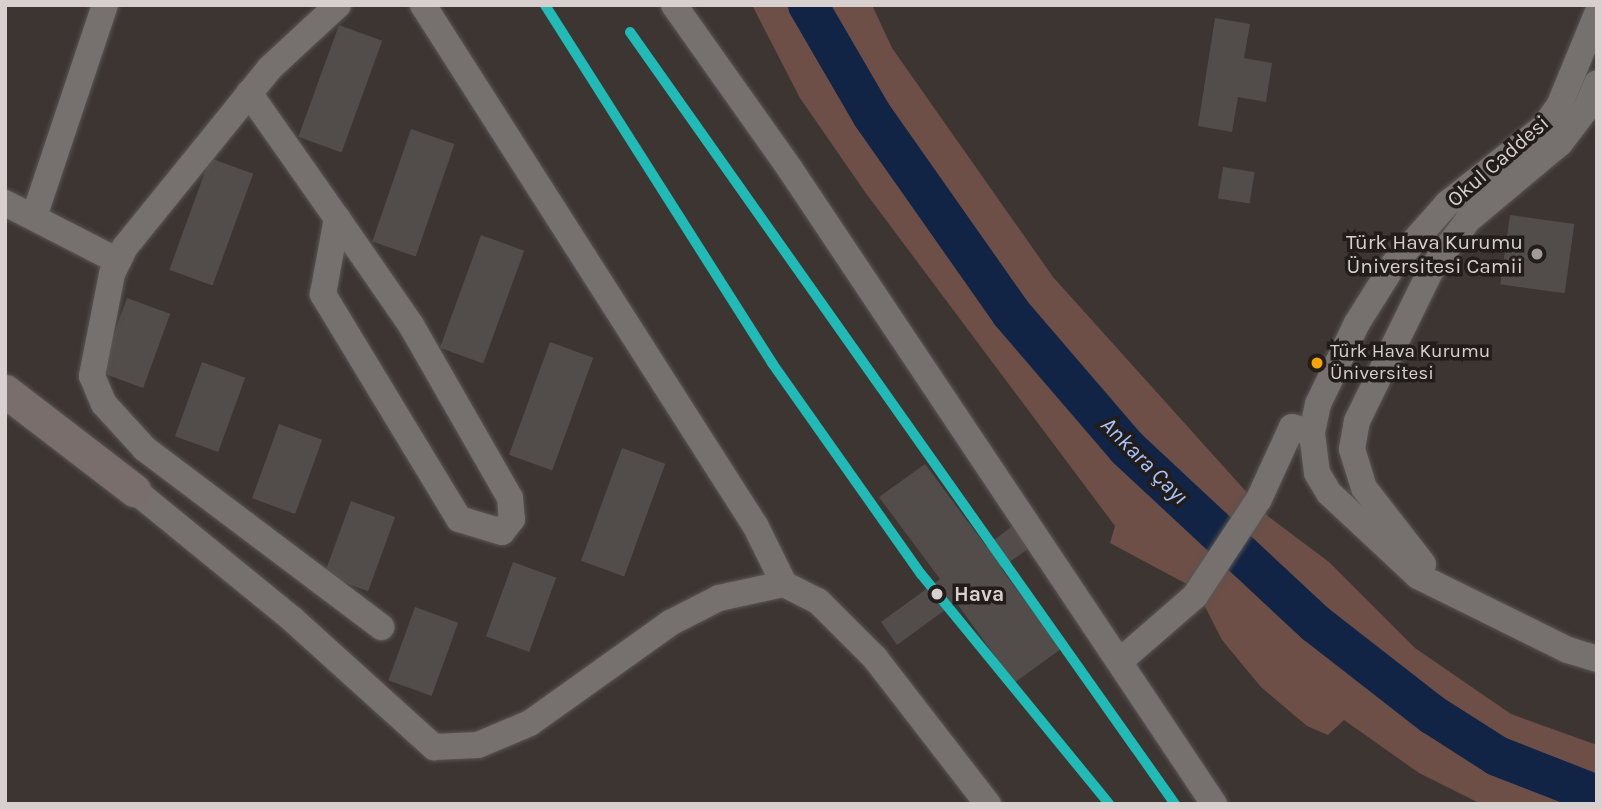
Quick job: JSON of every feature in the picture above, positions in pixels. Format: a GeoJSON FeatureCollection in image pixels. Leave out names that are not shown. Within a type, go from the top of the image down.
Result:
{"type":"FeatureCollection","features":[{"type":"Feature","properties":{"kind":"main road"},"geometry":{"type":"LineString","coordinates":[[5,391],[134,490]]}},
{"type":"Feature","properties":{"kind":"main road"},"geometry":{"type":"LineString","coordinates":[[5,403],[134,490]]}},
{"type":"Feature","properties":{"kind":"street"},"geometry":{"type":"LineString","coordinates":[[34,217],[105,5]]}},
{"type":"Feature","properties":{"kind":"street"},"geometry":{"type":"LineString","coordinates":[[338,5],[270,68],[118,261],[96,338],[92,376],[104,404],[145,449],[381,627]]}},
{"type":"Feature","properties":{"kind":"street"},"geometry":{"type":"LineString","coordinates":[[423,5],[756,527],[784,584],[818,601],[875,658],[988,804]]}},
{"type":"Feature","properties":{"kind":"street"},"geometry":{"type":"LineString","coordinates":[[674,5],[798,180],[1214,804]]}},
{"type":"Feature","properties":{"kind":"street","name":"Okul Caddesi"},"geometry":{"type":"LineString","coordinates":[[1597,14],[1559,106],[1544,127],[1424,227],[1376,293],[1349,340],[1318,404],[1312,433],[1317,473],[1329,493],[1418,576],[1460,598],[1597,659]]}},
{"type":"Feature","properties":{"kind":"street","name":"Okul Caddesi"},"geometry":{"type":"LineString","coordinates":[[1460,598],[1428,569],[1364,488],[1352,449],[1357,421],[1432,270],[1468,220],[1560,143],[1586,108],[1597,83]]}},
{"type":"Feature","properties":{"kind":"street"},"geometry":{"type":"LineString","coordinates":[[249,93],[337,218],[411,325],[510,498],[512,519],[502,531],[459,519],[323,294],[337,218]]}},
{"type":"Feature","properties":{"kind":"street"},"geometry":{"type":"LineString","coordinates":[[5,203],[118,261]]}},
{"type":"Feature","properties":{"kind":"street"},"geometry":{"type":"LineString","coordinates":[[1376,293],[1370,311],[1379,324],[1391,327],[1409,315]]}},
{"type":"Feature","properties":{"kind":"street","name":"Okul Caddesi"},"geometry":{"type":"LineString","coordinates":[[1349,340],[1360,330],[1369,330],[1381,339],[1385,349],[1377,379]]}},
{"type":"Feature","properties":{"kind":"street"},"geometry":{"type":"LineString","coordinates":[[1120,661],[1199,589],[1259,499],[1292,427],[1312,433]]}},
{"type":"Feature","properties":{"kind":"street"},"geometry":{"type":"LineString","coordinates":[[134,490],[291,618],[434,747],[478,745],[530,723],[670,623],[719,598],[784,584]]}},
{"type":"Feature","properties":{"kind":"shaded area"},"geometry":{"type":"Polygon","coordinates":[[[752,5],[872,5],[892,48],[1053,277],[1269,517],[1329,562],[1415,648],[1511,714],[1597,745],[1597,804],[1481,804],[1419,773],[1344,720],[1328,735],[1307,726],[1261,687],[1222,640],[1196,589],[1110,543],[1115,526],[865,192],[800,98],[752,5]]]}},
{"type":"Feature","properties":{"kind":"building"},"geometry":{"type":"Polygon","coordinates":[[[1215,18],[1250,24],[1244,58],[1272,63],[1266,102],[1238,97],[1232,132],[1198,126],[1215,18]]]}},
{"type":"Feature","properties":{"kind":"building"},"geometry":{"type":"Polygon","coordinates":[[[339,25],[382,41],[342,153],[298,137],[339,25]]]}},
{"type":"Feature","properties":{"kind":"building"},"geometry":{"type":"Polygon","coordinates":[[[411,129],[454,144],[416,256],[372,242],[411,129]]]}},
{"type":"Feature","properties":{"kind":"building"},"geometry":{"type":"Polygon","coordinates":[[[210,158],[253,174],[213,286],[169,270],[210,158]]]}},
{"type":"Feature","properties":{"kind":"building"},"geometry":{"type":"Polygon","coordinates":[[[1223,167],[1255,172],[1250,204],[1218,199],[1223,167]]]}},
{"type":"Feature","properties":{"kind":"building","name":"Türk Hava Kurumu Üniversitesi Camii"},"geometry":{"type":"Polygon","coordinates":[[[1510,215],[1574,224],[1565,293],[1500,284],[1510,215]]]}},
{"type":"Feature","properties":{"kind":"building"},"geometry":{"type":"Polygon","coordinates":[[[481,235],[524,251],[483,363],[440,348],[481,235]]]}},
{"type":"Feature","properties":{"kind":"building"},"geometry":{"type":"Polygon","coordinates":[[[127,298],[170,314],[143,388],[100,372],[127,298]]]}},
{"type":"Feature","properties":{"kind":"building"},"geometry":{"type":"Polygon","coordinates":[[[550,342],[593,358],[552,470],[509,455],[550,342]]]}},
{"type":"Feature","properties":{"kind":"building"},"geometry":{"type":"Polygon","coordinates":[[[202,362],[245,378],[218,452],[175,436],[202,362]]]}},
{"type":"Feature","properties":{"kind":"building"},"geometry":{"type":"Polygon","coordinates":[[[279,424],[322,440],[295,514],[252,498],[279,424]]]}},
{"type":"Feature","properties":{"kind":"building"},"geometry":{"type":"Polygon","coordinates":[[[622,448],[665,464],[624,576],[581,561],[622,448]]]}},
{"type":"Feature","properties":{"kind":"building"},"geometry":{"type":"Polygon","coordinates":[[[925,464],[986,546],[1015,524],[1031,547],[1001,568],[1061,649],[1014,683],[956,602],[897,645],[881,622],[940,579],[879,497],[925,464]]]}},
{"type":"Feature","properties":{"kind":"building"},"geometry":{"type":"Polygon","coordinates":[[[351,501],[395,517],[368,591],[324,575],[351,501]]]}},
{"type":"Feature","properties":{"kind":"building"},"geometry":{"type":"Polygon","coordinates":[[[513,562],[556,578],[529,652],[486,636],[513,562]]]}},
{"type":"Feature","properties":{"kind":"building"},"geometry":{"type":"Polygon","coordinates":[[[415,607],[458,623],[432,696],[388,680],[415,607]]]}},
{"type":"Feature","properties":{"kind":"waterway","name":"Ankara Çayı"},"geometry":{"type":"LineString","coordinates":[[808,5],[872,115],[1011,313],[1127,448],[1316,624],[1433,715],[1497,756],[1597,795]]}},
{"type":"Feature","properties":{"kind":"transit line"},"geometry":{"type":"LineString","coordinates":[[545,5],[772,363],[921,574],[1109,804]]}},
{"type":"Feature","properties":{"kind":"transit line"},"geometry":{"type":"LineString","coordinates":[[630,32],[1175,804]]}},
{"type":"Feature","properties":{"kind":"place","name":"Türk Hava Kurumu Üniversitesi Camii"},"geometry":{"type":"Point","coordinates":[1537,254]}},
{"type":"Feature","properties":{"kind":"place","name":"Türk Hava Kurumu Üniversitesi"},"geometry":{"type":"Point","coordinates":[1317,363]}},
{"type":"Feature","properties":{"kind":"place","name":"Hava"},"geometry":{"type":"Point","coordinates":[937,594]}}]}
